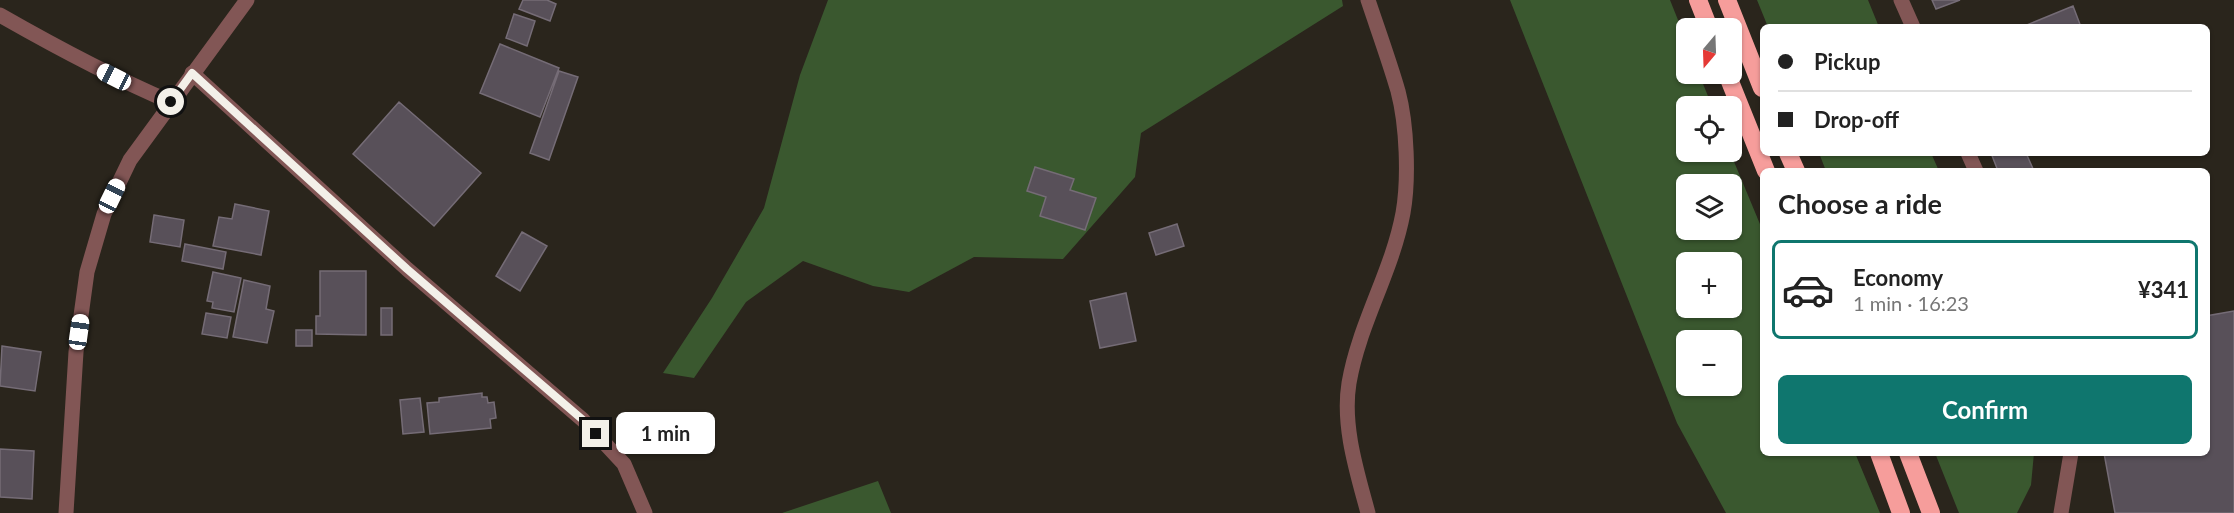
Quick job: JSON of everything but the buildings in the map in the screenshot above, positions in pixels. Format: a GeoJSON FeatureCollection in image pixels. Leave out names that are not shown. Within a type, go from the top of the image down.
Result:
{"type":"FeatureCollection","features":[{"type":"Feature","properties":{"kind":"highway"},"geometry":{"type":"LineString","coordinates":[[1698,0],[1705,18]]}},
{"type":"Feature","properties":{"kind":"highway"},"geometry":{"type":"LineString","coordinates":[[1727,0],[1760,83]]}},
{"type":"Feature","properties":{"kind":"highway"},"geometry":{"type":"LineString","coordinates":[[1731,84],[1765,168]]}},
{"type":"Feature","properties":{"kind":"highway"},"geometry":{"type":"LineString","coordinates":[[1880,456],[1901,513]]}},
{"type":"Feature","properties":{"kind":"highway"},"geometry":{"type":"LineString","coordinates":[[1909,456],[1931,513]]}},
{"type":"Feature","properties":{"kind":"street"},"geometry":{"type":"LineString","coordinates":[[66,513],[76,352],[87,272],[104,214],[130,160],[248,0]]}},
{"type":"Feature","properties":{"kind":"street"},"geometry":{"type":"LineString","coordinates":[[1368,0],[1398,93],[1407,156],[1403,213],[1386,272],[1359,342],[1349,384],[1348,422],[1368,513]]}},
{"type":"Feature","properties":{"kind":"street"},"geometry":{"type":"LineString","coordinates":[[1901,0],[1912,24]]}},
{"type":"Feature","properties":{"kind":"street"},"geometry":{"type":"LineString","coordinates":[[0,15],[61,50],[132,86],[171,102]]}},
{"type":"Feature","properties":{"kind":"street"},"geometry":{"type":"LineString","coordinates":[[192,73],[407,269],[583,420],[624,464],[645,513]]}},
{"type":"Feature","properties":{"kind":"street"},"geometry":{"type":"LineString","coordinates":[[2061,513],[2070,456]]}},
{"type":"Feature","properties":{"kind":"green space"},"geometry":{"type":"Polygon","coordinates":[[[828,0],[1342,0],[1343,6],[1141,133],[1135,177],[1063,259],[974,257],[909,292],[873,286],[803,261],[746,302],[694,378],[663,373],[712,298],[764,208],[800,75],[828,0]]]}},
{"type":"Feature","properties":{"kind":"green space"},"geometry":{"type":"Polygon","coordinates":[[[1510,0],[1670,0],[1677,18],[1676,84],[1703,84],[1708,96],[1676,96],[1676,162],[1734,162],[1739,174],[1676,174],[1676,240],[1742,240],[1742,181],[1760,224],[1760,456],[1856,456],[1880,513],[1726,513],[1677,423],[1510,0]]]}},
{"type":"Feature","properties":{"kind":"green space"},"geometry":{"type":"Polygon","coordinates":[[[1757,0],[1868,0],[1878,24],[1767,24],[1757,0]]]}},
{"type":"Feature","properties":{"kind":"green space"},"geometry":{"type":"Polygon","coordinates":[[[1820,156],[1932,156],[1938,168],[1825,168],[1820,156]]]}},
{"type":"Feature","properties":{"kind":"green space"},"geometry":{"type":"Polygon","coordinates":[[[1936,456],[2034,456],[2031,485],[2017,513],[1959,513],[1936,456]]]}},
{"type":"Feature","properties":{"kind":"green space"},"geometry":{"type":"Polygon","coordinates":[[[878,481],[891,513],[782,513],[878,481]]]}},
{"type":"Feature","properties":{"kind":"route"},"geometry":{"type":"LineString","coordinates":[[171,102],[192,73],[407,269],[583,420],[596,434]]}}]}
